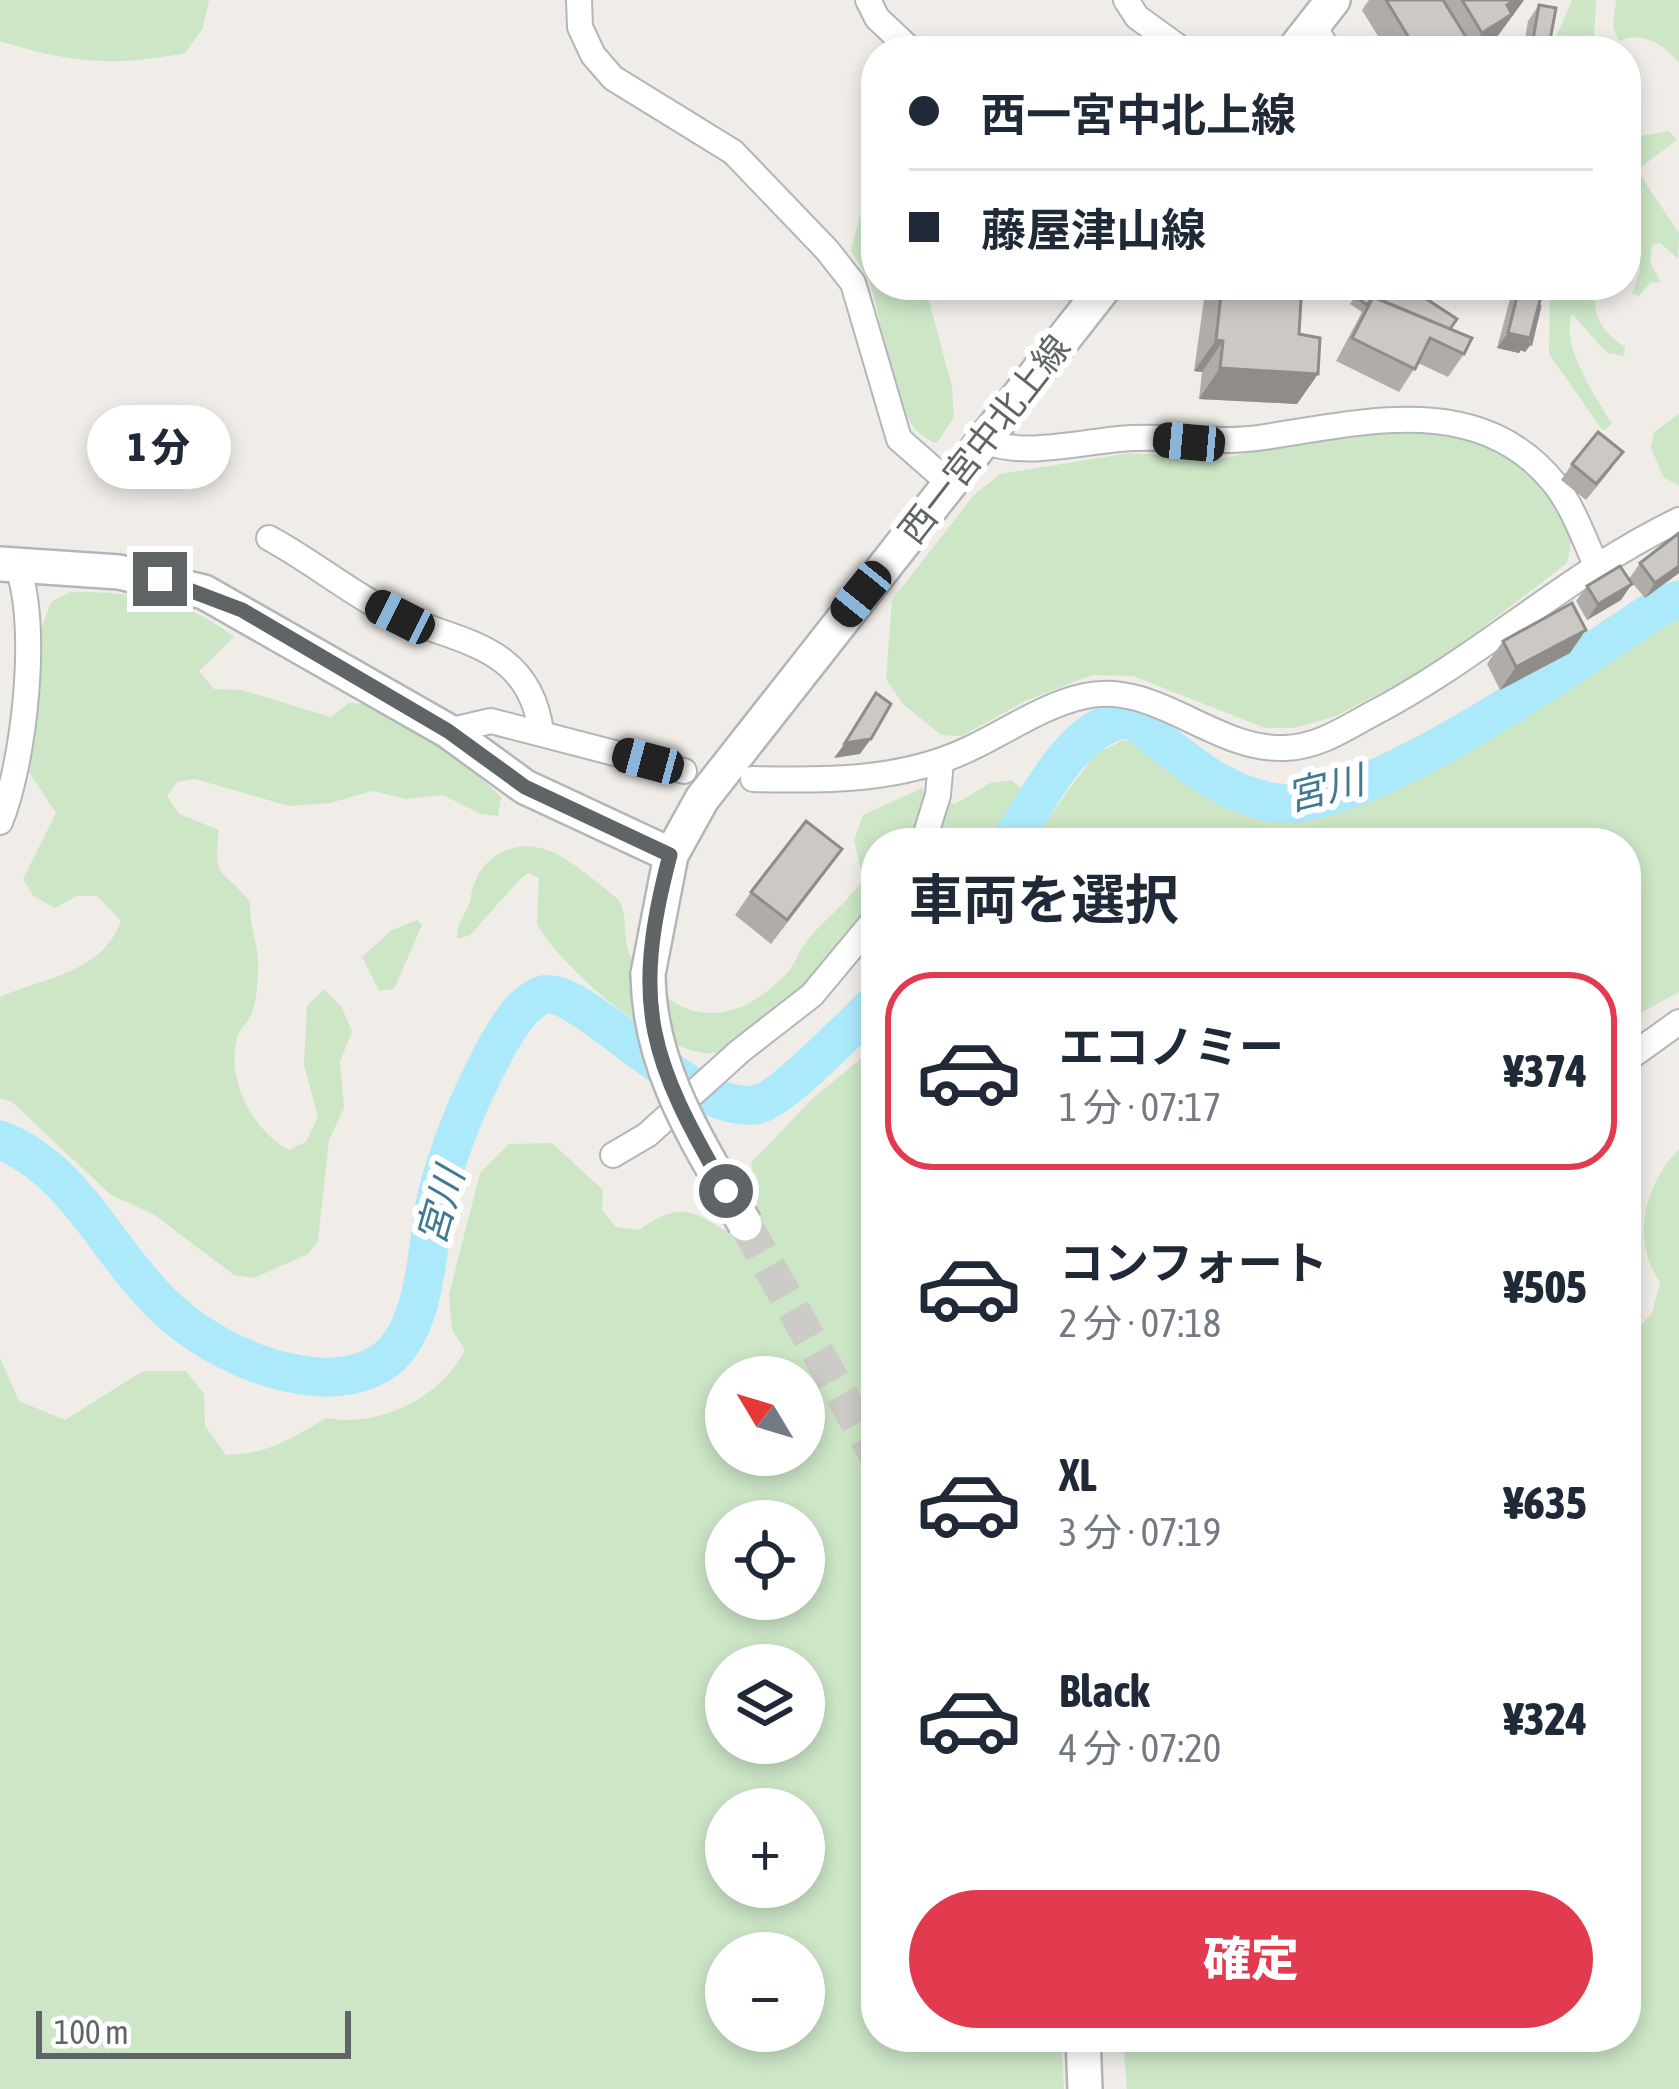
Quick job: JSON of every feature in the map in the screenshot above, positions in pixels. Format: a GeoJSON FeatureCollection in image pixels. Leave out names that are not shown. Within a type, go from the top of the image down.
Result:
{"type":"FeatureCollection","features":[{"type":"Feature","properties":{"kind":"main road","name":"西一宮中北上線"},"geometry":{"type":"LineString","coordinates":[[745,1224],[658,1059],[648,1014],[648,974],[670,855],[742,743],[1094,300]]}},
{"type":"Feature","properties":{"kind":"main road"},"geometry":{"type":"LineString","coordinates":[[8,565],[119,572],[204,592],[448,731],[525,787],[670,855]]}},
{"type":"Feature","properties":{"kind":"main road"},"geometry":{"type":"LineString","coordinates":[[1084,2052],[1085,2089]]}},
{"type":"Feature","properties":{"kind":"street"},"geometry":{"type":"LineString","coordinates":[[579,0],[580,27],[593,55],[614,78],[733,152],[853,284],[899,439],[950,483]]}},
{"type":"Feature","properties":{"kind":"street"},"geometry":{"type":"LineString","coordinates":[[1126,0],[1137,16],[1164,36]]}},
{"type":"Feature","properties":{"kind":"street"},"geometry":{"type":"LineString","coordinates":[[868,6],[897,36]]}},
{"type":"Feature","properties":{"kind":"street"},"geometry":{"type":"LineString","coordinates":[[983,441],[1034,448],[1136,437],[1189,442],[1264,437],[1330,422],[1471,424],[1553,481],[1596,566]]}},
{"type":"Feature","properties":{"kind":"street"},"geometry":{"type":"LineString","coordinates":[[753,778],[854,778],[941,760],[1052,706],[1089,695],[1143,700],[1218,735],[1262,746],[1317,743],[1453,669],[1596,566],[1679,520]]}},
{"type":"Feature","properties":{"kind":"street"},"geometry":{"type":"LineString","coordinates":[[269,538],[426,631],[489,649],[526,682],[541,732]]}},
{"type":"Feature","properties":{"kind":"street"},"geometry":{"type":"LineString","coordinates":[[0,823],[17,754],[26,662],[26,589],[8,565]]}},
{"type":"Feature","properties":{"kind":"street"},"geometry":{"type":"LineString","coordinates":[[448,731],[491,721],[684,771]]}},
{"type":"Feature","properties":{"kind":"street"},"geometry":{"type":"LineString","coordinates":[[928,828],[938,795],[941,760]]}},
{"type":"Feature","properties":{"kind":"street"},"geometry":{"type":"LineString","coordinates":[[613,1155],[647,1135],[812,995],[861,936]]}},
{"type":"Feature","properties":{"kind":"street"},"geometry":{"type":"LineString","coordinates":[[1641,1049],[1679,1022]]}},
{"type":"Feature","properties":{"kind":"green space"},"geometry":{"type":"Polygon","coordinates":[[[0,0],[209,0],[203,28],[185,53],[113,61],[70,58],[0,41],[0,0]]]}},
{"type":"Feature","properties":{"kind":"green space"},"geometry":{"type":"Polygon","coordinates":[[[1572,0],[1596,0],[1594,36],[1556,36],[1572,0]]]}},
{"type":"Feature","properties":{"kind":"green space"},"geometry":{"type":"Polygon","coordinates":[[[1616,0],[1679,0],[1679,63],[1652,41],[1617,36],[1613,27],[1616,0]]]}},
{"type":"Feature","properties":{"kind":"green space"},"geometry":{"type":"Polygon","coordinates":[[[1669,131],[1677,140],[1641,167],[1641,136],[1669,131]]]}},
{"type":"Feature","properties":{"kind":"green space"},"geometry":{"type":"Polygon","coordinates":[[[1641,176],[1679,233],[1678,259],[1660,243],[1652,245],[1650,262],[1661,282],[1650,283],[1641,294],[1641,176]]]}},
{"type":"Feature","properties":{"kind":"green space"},"geometry":{"type":"Polygon","coordinates":[[[861,214],[861,268],[851,251],[861,214]]]}},
{"type":"Feature","properties":{"kind":"green space"},"geometry":{"type":"Polygon","coordinates":[[[929,300],[952,387],[954,417],[937,443],[920,434],[898,398],[875,303],[929,300]]]}},
{"type":"Feature","properties":{"kind":"green space"},"geometry":{"type":"Polygon","coordinates":[[[1550,300],[1595,300],[1600,321],[1625,347],[1624,356],[1607,353],[1572,314],[1571,341],[1589,386],[1612,424],[1603,431],[1549,354],[1550,300]]]}},
{"type":"Feature","properties":{"kind":"green space"},"geometry":{"type":"Polygon","coordinates":[[[1679,414],[1679,485],[1664,478],[1651,448],[1654,432],[1679,414]]]}},
{"type":"Feature","properties":{"kind":"green space"},"geometry":{"type":"Polygon","coordinates":[[[1386,428],[1453,433],[1502,453],[1541,483],[1556,502],[1567,522],[1570,543],[1566,564],[1435,664],[1336,716],[1295,728],[1265,728],[1133,676],[1092,675],[1025,701],[962,736],[941,735],[903,704],[886,679],[892,600],[974,495],[1000,474],[1129,453],[1222,459],[1321,434],[1386,428]]]}},
{"type":"Feature","properties":{"kind":"green space"},"geometry":{"type":"Polygon","coordinates":[[[70,592],[136,596],[197,613],[234,637],[199,671],[214,689],[242,690],[331,717],[349,703],[370,704],[415,734],[447,745],[501,797],[498,816],[481,814],[443,795],[406,799],[372,791],[330,803],[289,806],[195,779],[177,782],[167,796],[179,814],[219,830],[217,858],[222,873],[250,902],[257,984],[252,1013],[237,1038],[235,1071],[254,1118],[289,1150],[306,1142],[318,1117],[304,1065],[307,1006],[324,989],[341,1006],[352,1031],[340,1062],[344,1108],[329,1140],[318,1241],[308,1254],[254,1278],[234,1275],[153,1214],[111,1195],[12,1102],[0,1098],[0,997],[86,963],[112,938],[121,921],[97,896],[77,896],[55,908],[33,896],[23,879],[56,813],[27,769],[39,702],[41,629],[51,602],[70,592]]]}},
{"type":"Feature","properties":{"kind":"green space"},"geometry":{"type":"Polygon","coordinates":[[[1679,607],[1679,992],[1641,1013],[1641,828],[1041,828],[1095,754],[1124,740],[1146,743],[1243,810],[1265,811],[1382,786],[1679,607]]]}},
{"type":"Feature","properties":{"kind":"green space"},"geometry":{"type":"Polygon","coordinates":[[[1011,780],[1022,789],[1000,828],[861,828],[861,871],[854,840],[863,815],[922,788],[929,797],[955,804],[990,783],[1011,780]]]}},
{"type":"Feature","properties":{"kind":"green space"},"geometry":{"type":"Polygon","coordinates":[[[508,849],[547,850],[618,899],[629,952],[667,998],[705,1013],[725,1012],[766,992],[786,974],[806,942],[861,882],[861,925],[854,935],[782,1008],[720,1052],[698,1052],[673,1043],[645,1028],[591,986],[537,924],[539,878],[528,873],[470,935],[457,939],[474,883],[488,862],[508,849]]]}},
{"type":"Feature","properties":{"kind":"green space"},"geometry":{"type":"Polygon","coordinates":[[[417,920],[422,925],[394,989],[379,991],[362,957],[392,930],[417,920]]]}},
{"type":"Feature","properties":{"kind":"green space"},"geometry":{"type":"Polygon","coordinates":[[[861,1058],[861,2052],[1062,2052],[1064,2089],[0,2089],[0,1358],[19,1401],[65,1420],[143,1371],[186,1371],[204,1394],[205,1426],[226,1455],[241,1454],[290,1439],[326,1418],[387,1414],[424,1395],[454,1367],[465,1350],[452,1330],[449,1295],[480,1173],[509,1144],[552,1143],[603,1190],[602,1210],[616,1227],[639,1230],[667,1214],[688,1212],[736,1237],[758,1220],[751,1163],[812,1099],[861,1058]]]}},
{"type":"Feature","properties":{"kind":"green space"},"geometry":{"type":"Polygon","coordinates":[[[1679,1149],[1679,2089],[1127,2089],[1124,2052],[1641,2052],[1641,1325],[1652,1313],[1660,1282],[1646,1249],[1646,1214],[1667,1163],[1679,1149]]]}},
{"type":"Feature","properties":{"kind":"building"},"geometry":{"type":"Polygon","coordinates":[[[1386,0],[1443,0],[1465,36],[1408,36],[1386,0]]]}},
{"type":"Feature","properties":{"kind":"building"},"geometry":{"type":"Polygon","coordinates":[[[1462,0],[1515,0],[1507,5],[1512,14],[1482,33],[1462,0]]]}},
{"type":"Feature","properties":{"kind":"building"},"geometry":{"type":"Polygon","coordinates":[[[1539,5],[1556,8],[1551,36],[1534,36],[1539,5]]]}},
{"type":"Feature","properties":{"kind":"building"},"geometry":{"type":"Polygon","coordinates":[[[1220,300],[1301,300],[1299,334],[1320,338],[1318,374],[1220,368],[1223,341],[1216,340],[1220,300]]]}},
{"type":"Feature","properties":{"kind":"building"},"geometry":{"type":"Polygon","coordinates":[[[1371,300],[1380,300],[1472,338],[1464,354],[1430,338],[1415,369],[1352,338],[1371,300]]]}},
{"type":"Feature","properties":{"kind":"building"},"geometry":{"type":"Polygon","coordinates":[[[1428,300],[1457,319],[1450,329],[1383,301],[1428,300]]]}},
{"type":"Feature","properties":{"kind":"building"},"geometry":{"type":"Polygon","coordinates":[[[1516,300],[1540,300],[1530,338],[1508,333],[1516,300]]]}},
{"type":"Feature","properties":{"kind":"building"},"geometry":{"type":"Polygon","coordinates":[[[1598,432],[1623,452],[1596,484],[1572,464],[1598,432]]]}},
{"type":"Feature","properties":{"kind":"building"},"geometry":{"type":"Polygon","coordinates":[[[1679,533],[1679,566],[1655,583],[1640,563],[1679,533]]]}},
{"type":"Feature","properties":{"kind":"building"},"geometry":{"type":"Polygon","coordinates":[[[1620,566],[1632,584],[1598,604],[1587,586],[1620,566]]]}},
{"type":"Feature","properties":{"kind":"building"},"geometry":{"type":"Polygon","coordinates":[[[1572,603],[1586,630],[1516,667],[1503,641],[1572,603]]]}},
{"type":"Feature","properties":{"kind":"building"},"geometry":{"type":"Polygon","coordinates":[[[876,693],[891,704],[871,739],[845,743],[876,693]]]}},
{"type":"Feature","properties":{"kind":"building"},"geometry":{"type":"Polygon","coordinates":[[[806,821],[842,849],[787,920],[751,892],[806,821]]]}},
{"type":"Feature","properties":{"kind":"waterway","name":"宮川"},"geometry":{"type":"LineString","coordinates":[[1019,828],[1074,749],[1109,723],[1130,718],[1196,768],[1250,797],[1310,801],[1358,786],[1471,729],[1663,605],[1679,600]]}},
{"type":"Feature","properties":{"kind":"waterway","name":"宮川"},"geometry":{"type":"LineString","coordinates":[[0,1140],[26,1153],[69,1189],[139,1279],[197,1333],[258,1364],[336,1377],[372,1368],[391,1356],[405,1338],[421,1292],[437,1195],[454,1140],[498,1044],[532,1000],[558,996],[671,1073],[732,1104],[770,1099],[861,1017]]}},
{"type":"Feature","properties":{"kind":"tunnel"},"geometry":{"type":"LineString","coordinates":[[745,1224],[861,1429]]}},
{"type":"Feature","properties":{"kind":"route"},"geometry":{"type":"LineString","coordinates":[[160,579],[242,610],[448,731],[525,787],[670,855],[650,952],[648,1014],[658,1059],[726,1191]]}}]}
